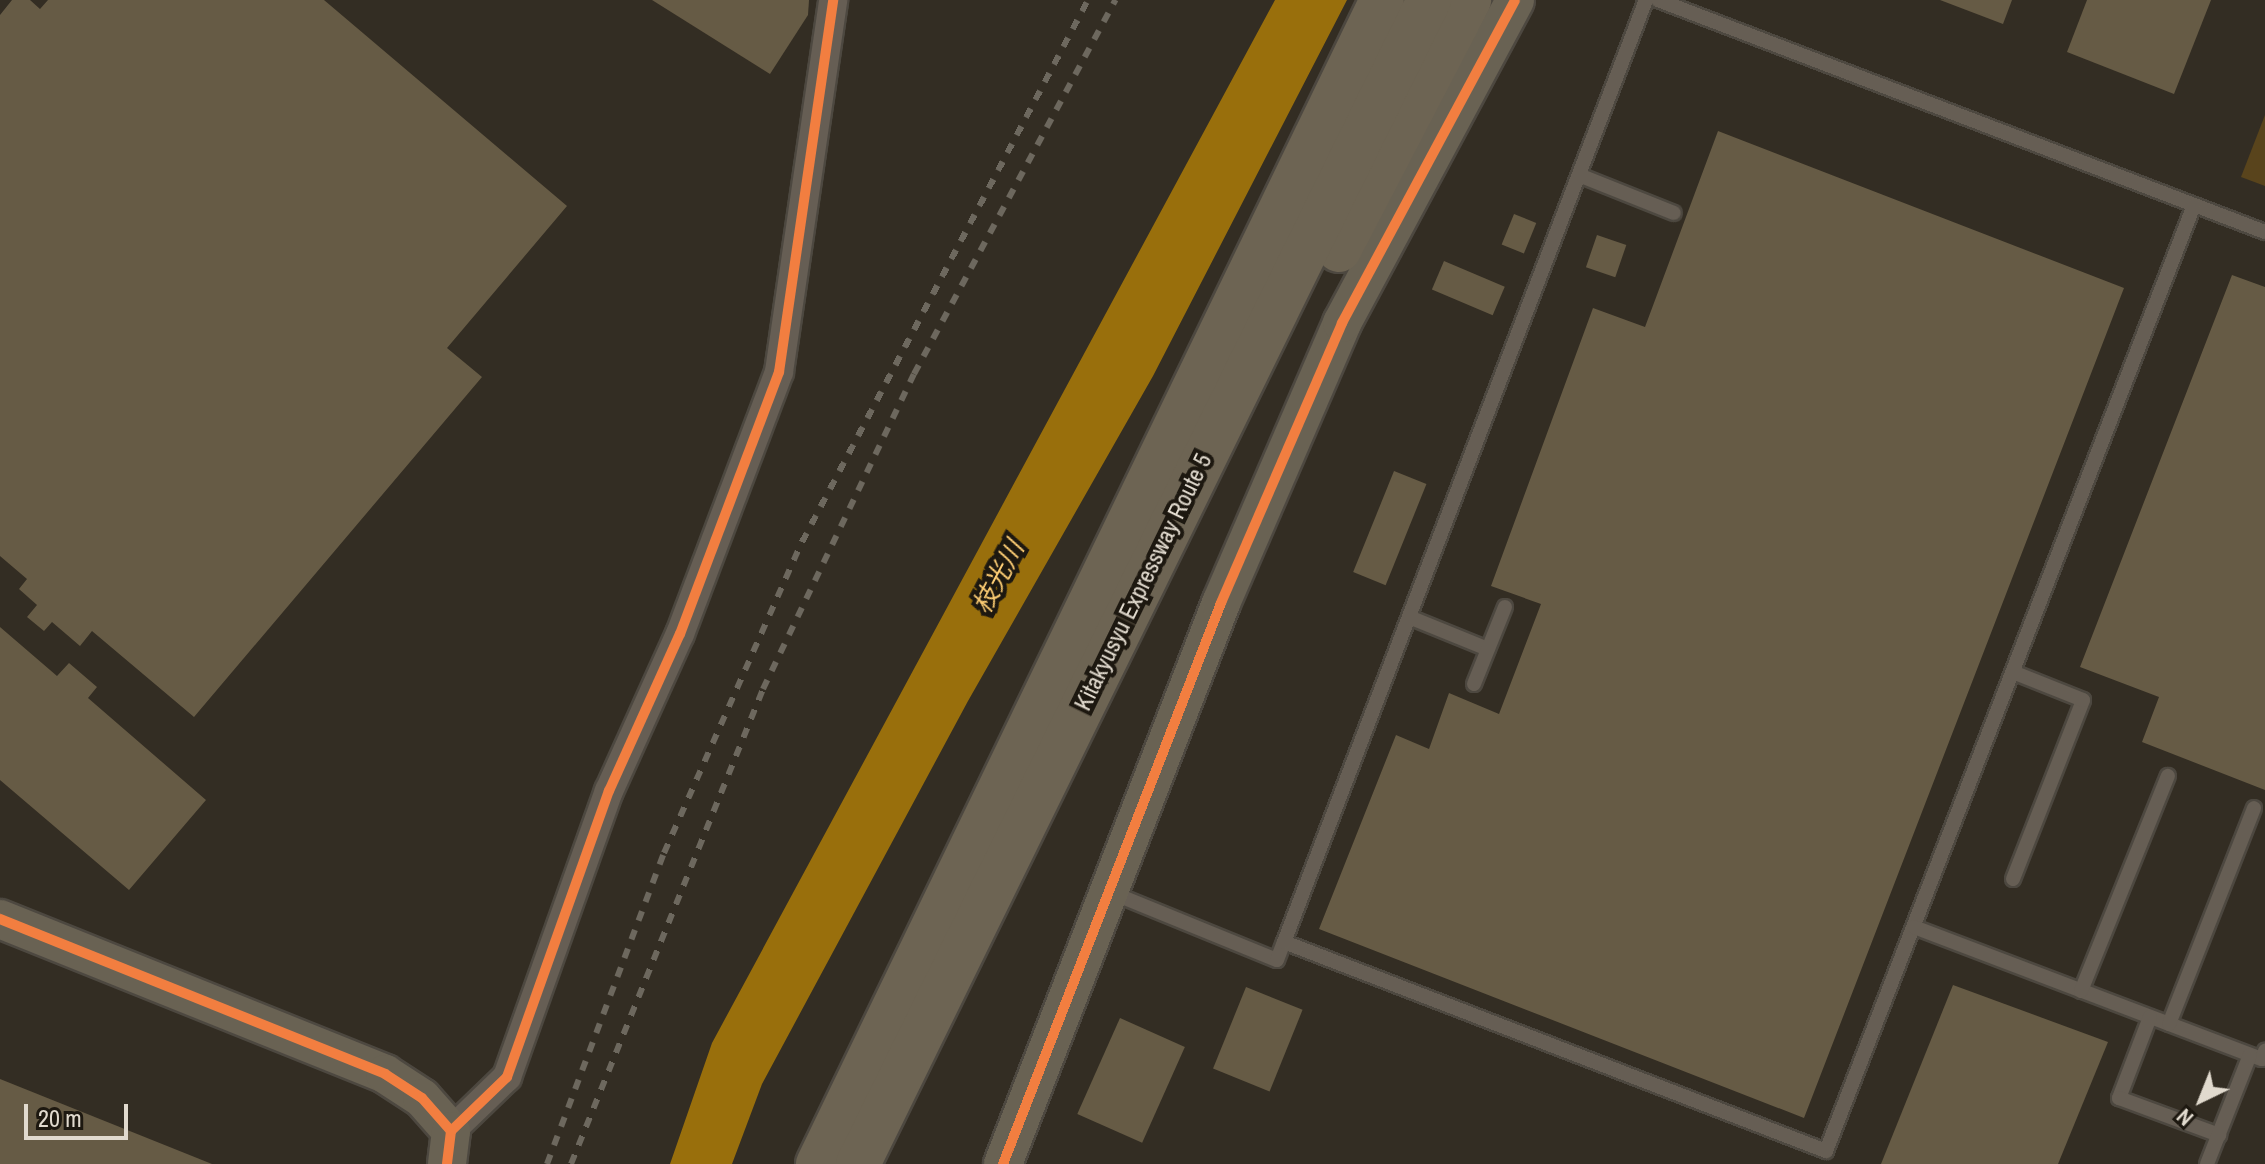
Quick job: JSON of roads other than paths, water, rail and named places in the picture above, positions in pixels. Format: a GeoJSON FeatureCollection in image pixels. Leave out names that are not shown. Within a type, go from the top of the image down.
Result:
{"type":"FeatureCollection","features":[{"type":"Feature","properties":{"kind":"highway","name":"Kitakyusyu Expressway Route 5"},"geometry":{"type":"LineString","coordinates":[[818,1164],[1382,0]]}},
{"type":"Feature","properties":{"kind":"highway","name":"Kitakyusyu Expressway Route 5"},"geometry":{"type":"LineString","coordinates":[[858,1164],[1192,481],[1447,6]]}},
{"type":"Feature","properties":{"kind":"street"},"geometry":{"type":"LineString","coordinates":[[0,919],[385,1074],[422,1098],[449,1147],[507,1077],[609,791],[680,634],[779,372],[833,0]]}},
{"type":"Feature","properties":{"kind":"street"},"geometry":{"type":"LineString","coordinates":[[1003,1164],[1221,603],[1342,323],[1515,0]]}},
{"type":"Feature","properties":{"kind":"lane"},"geometry":{"type":"LineString","coordinates":[[1110,892],[1277,960],[1646,0]]}},
{"type":"Feature","properties":{"kind":"lane"},"geometry":{"type":"LineString","coordinates":[[1658,0],[2265,232]]}},
{"type":"Feature","properties":{"kind":"lane"},"geometry":{"type":"LineString","coordinates":[[1579,175],[1674,213]]}},
{"type":"Feature","properties":{"kind":"lane"},"geometry":{"type":"LineString","coordinates":[[1284,942],[1826,1151],[2194,205]]}},
{"type":"Feature","properties":{"kind":"lane"},"geometry":{"type":"LineString","coordinates":[[1474,684],[1505,607]]}},
{"type":"Feature","properties":{"kind":"lane"},"geometry":{"type":"LineString","coordinates":[[1409,617],[1488,649]]}},
{"type":"Feature","properties":{"kind":"lane"},"geometry":{"type":"LineString","coordinates":[[2013,672],[2083,700],[2013,879]]}},
{"type":"Feature","properties":{"kind":"lane"},"geometry":{"type":"LineString","coordinates":[[2081,991],[2168,776]]}},
{"type":"Feature","properties":{"kind":"lane"},"geometry":{"type":"LineString","coordinates":[[2169,1024],[2254,808]]}},
{"type":"Feature","properties":{"kind":"lane"},"geometry":{"type":"LineString","coordinates":[[1914,927],[2169,1024],[2258,1053],[2207,1164]]}},
{"type":"Feature","properties":{"kind":"lane"},"geometry":{"type":"LineString","coordinates":[[2150,1017],[2119,1098],[2219,1135]]}},
{"type":"Feature","properties":{"kind":"water","name":"枝光川"},"geometry":{"type":"Polygon","coordinates":[[[1275,0],[1347,0],[1153,376],[968,701],[762,1084],[732,1164],[670,1164],[712,1043],[1275,0]]]}},
{"type":"Feature","properties":{"kind":"railway"},"geometry":{"type":"LineString","coordinates":[[547,1164],[664,853],[802,542],[1088,0]]}},
{"type":"Feature","properties":{"kind":"railway"},"geometry":{"type":"LineString","coordinates":[[571,1164],[763,689],[914,374],[1115,0]]}}]}
